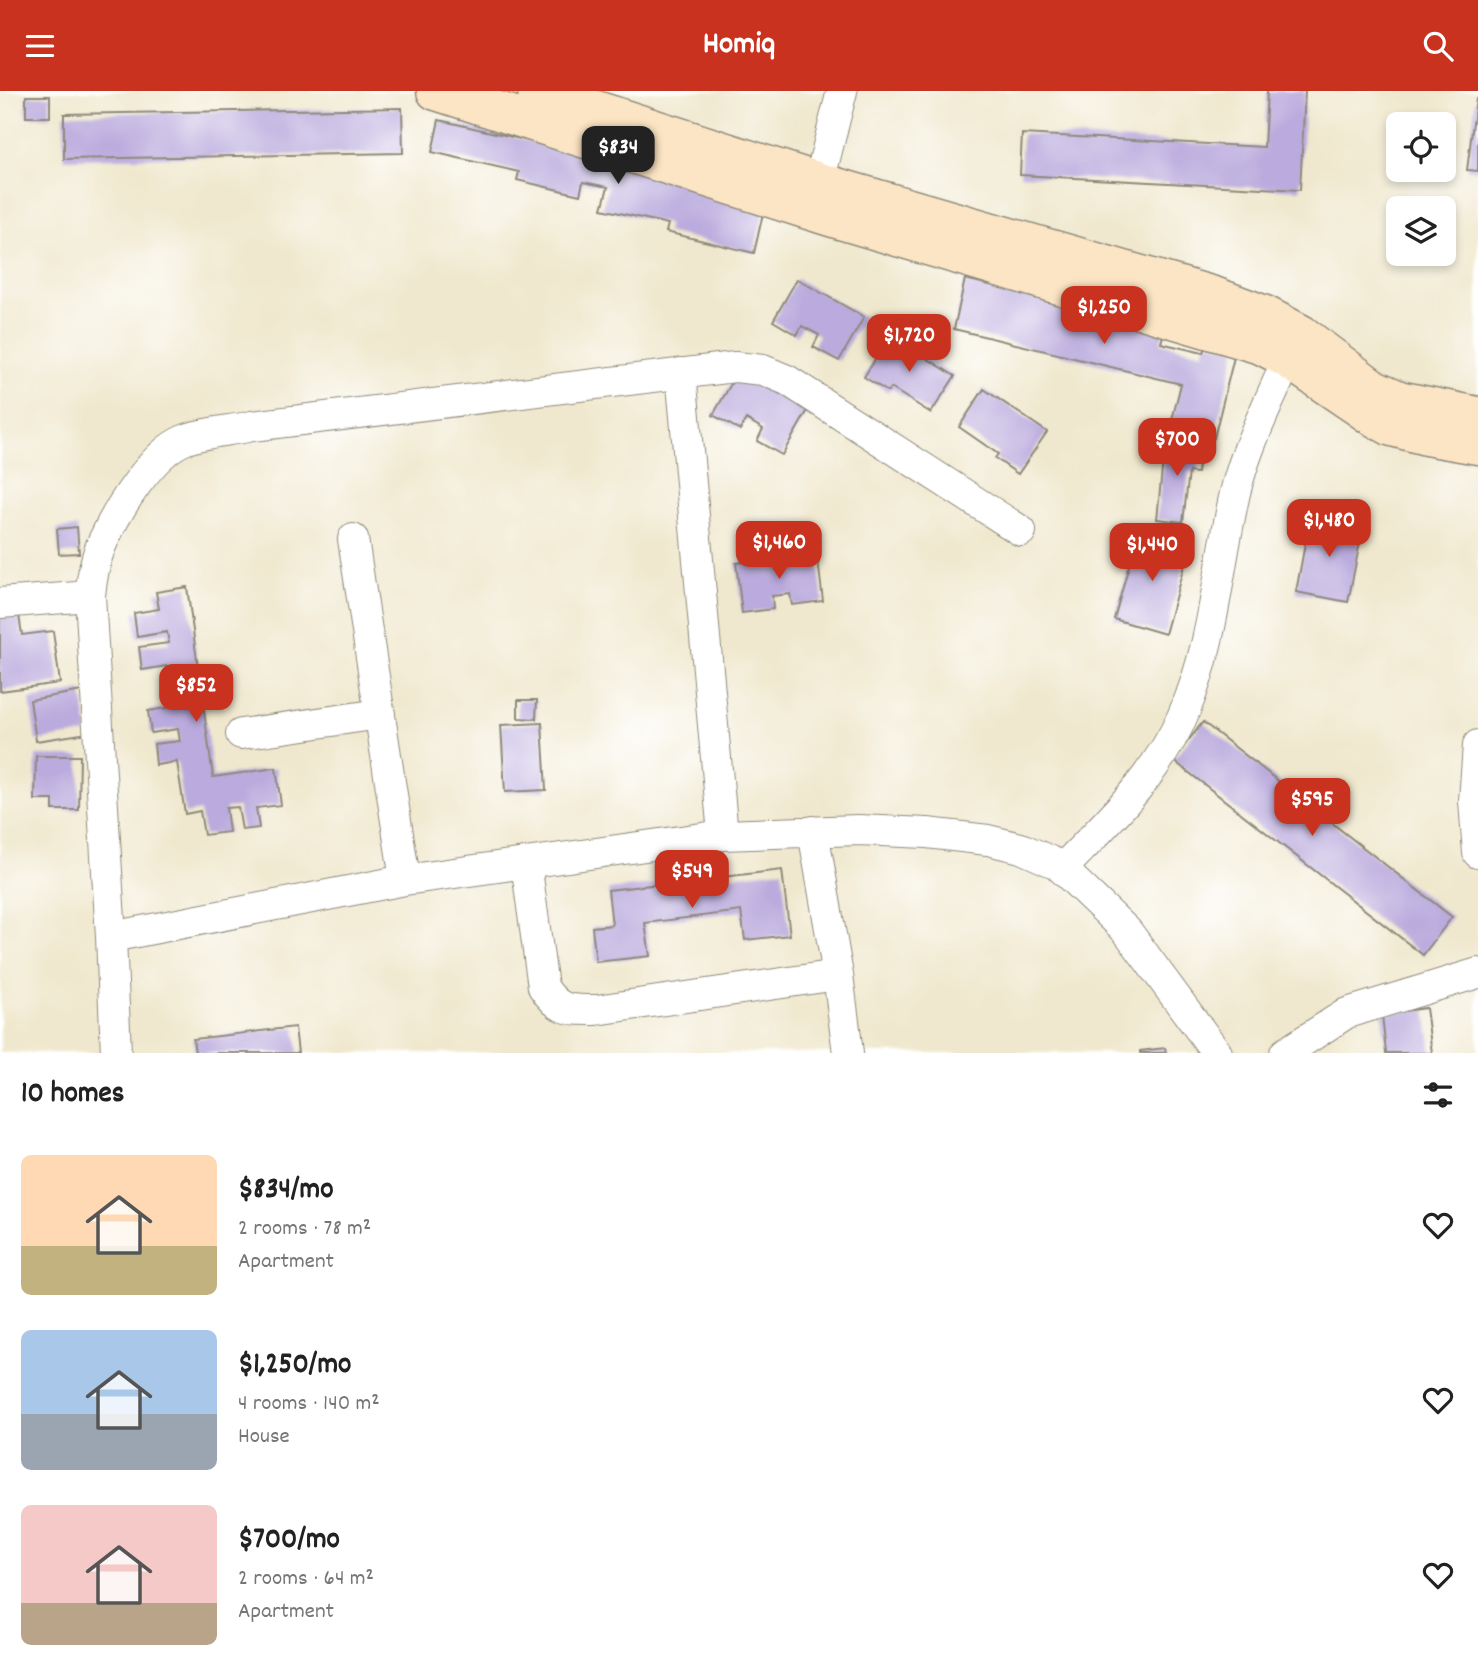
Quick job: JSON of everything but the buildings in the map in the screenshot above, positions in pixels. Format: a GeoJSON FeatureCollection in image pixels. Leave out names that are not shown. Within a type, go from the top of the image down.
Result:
{"type":"FeatureCollection","features":[{"type":"Feature","properties":{"kind":"street"},"geometry":{"type":"LineString","coordinates":[[436,91],[830,217],[1261,345],[1288,359],[1392,427],[1478,445]]}},
{"type":"Feature","properties":{"kind":"street"},"geometry":{"type":"LineString","coordinates":[[537,91],[820,182],[1214,296],[1265,315],[1301,334],[1374,389],[1399,400],[1478,416]]}},
{"type":"Feature","properties":{"kind":"street"},"geometry":{"type":"LineString","coordinates":[[820,182],[842,91]]}},
{"type":"Feature","properties":{"kind":"street"},"geometry":{"type":"LineString","coordinates":[[1062,869],[1131,796],[1160,759],[1184,715],[1203,656],[1217,599],[1236,491],[1254,437],[1288,359]]}},
{"type":"Feature","properties":{"kind":"street"},"geometry":{"type":"LineString","coordinates":[[116,1053],[90,596],[92,573],[104,540],[145,474],[168,449],[185,440],[252,426],[681,373],[735,367],[763,369],[787,380],[1021,530]]}},
{"type":"Feature","properties":{"kind":"street"},"geometry":{"type":"LineString","coordinates":[[681,373],[723,835]]}},
{"type":"Feature","properties":{"kind":"street"},"geometry":{"type":"LineString","coordinates":[[353,539],[405,880]]}},
{"type":"Feature","properties":{"kind":"street"},"geometry":{"type":"LineString","coordinates":[[0,603],[90,596]]}},
{"type":"Feature","properties":{"kind":"street"},"geometry":{"type":"LineString","coordinates":[[241,734],[380,714]]}},
{"type":"Feature","properties":{"kind":"street"},"geometry":{"type":"LineString","coordinates":[[1477,762],[1474,801],[1478,853]]}},
{"type":"Feature","properties":{"kind":"street"},"geometry":{"type":"LineString","coordinates":[[813,831],[838,975],[848,1053]]}},
{"type":"Feature","properties":{"kind":"street"},"geometry":{"type":"LineString","coordinates":[[111,937],[405,880],[723,835],[813,831],[927,833],[988,840],[1021,848],[1057,864],[1127,931],[1217,1053]]}},
{"type":"Feature","properties":{"kind":"street"},"geometry":{"type":"LineString","coordinates":[[526,863],[543,987],[554,1004],[569,1010],[596,1010],[838,975]]}},
{"type":"Feature","properties":{"kind":"street"},"geometry":{"type":"LineString","coordinates":[[1285,1053],[1347,1013],[1478,973]]}}]}
